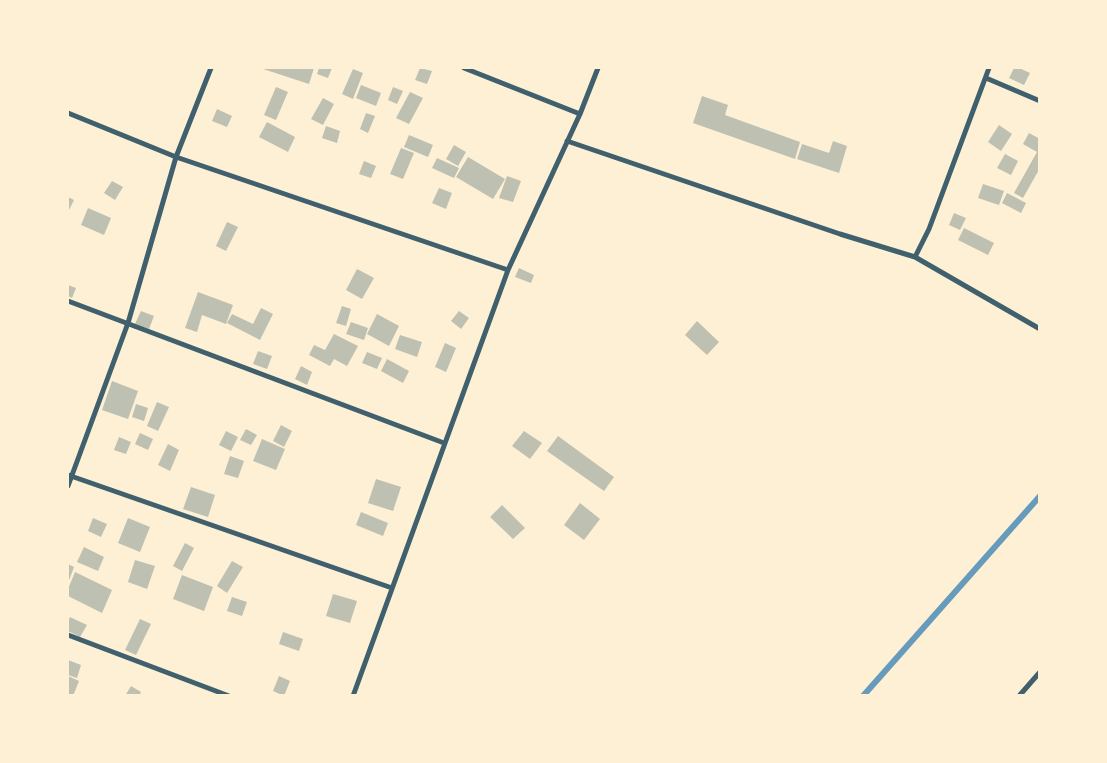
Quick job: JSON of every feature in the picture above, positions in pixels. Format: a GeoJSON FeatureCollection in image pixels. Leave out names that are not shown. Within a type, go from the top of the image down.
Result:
{"type":"FeatureCollection","features":[{"type":"Feature","properties":{"kind":"street"},"geometry":{"type":"LineString","coordinates":[[68,486],[69,476],[128,323],[176,157],[211,68]]}},
{"type":"Feature","properties":{"kind":"street"},"geometry":{"type":"LineString","coordinates":[[464,68],[580,114]]}},
{"type":"Feature","properties":{"kind":"street"},"geometry":{"type":"LineString","coordinates":[[353,696],[508,270],[580,114],[598,68]]}},
{"type":"Feature","properties":{"kind":"street"},"geometry":{"type":"LineString","coordinates":[[915,257],[929,230],[990,68]]}},
{"type":"Feature","properties":{"kind":"street"},"geometry":{"type":"LineString","coordinates":[[986,78],[1040,101]]}},
{"type":"Feature","properties":{"kind":"street"},"geometry":{"type":"LineString","coordinates":[[68,113],[176,157],[508,270]]}},
{"type":"Feature","properties":{"kind":"street"},"geometry":{"type":"LineString","coordinates":[[567,141],[830,231],[915,257],[1040,329]]}},
{"type":"Feature","properties":{"kind":"street"},"geometry":{"type":"LineString","coordinates":[[68,301],[444,444]]}},
{"type":"Feature","properties":{"kind":"street"},"geometry":{"type":"LineString","coordinates":[[69,476],[392,588]]}},
{"type":"Feature","properties":{"kind":"street"},"geometry":{"type":"LineString","coordinates":[[68,635],[229,696]]}},
{"type":"Feature","properties":{"kind":"street"},"geometry":{"type":"LineString","coordinates":[[1019,696],[1040,672]]}},
{"type":"Feature","properties":{"kind":"building"},"geometry":{"type":"Polygon","coordinates":[[[260,68],[314,68],[309,84],[260,68]]]}},
{"type":"Feature","properties":{"kind":"building"},"geometry":{"type":"Polygon","coordinates":[[[319,68],[332,68],[328,78],[317,74],[319,68]]]}},
{"type":"Feature","properties":{"kind":"building"},"geometry":{"type":"Polygon","coordinates":[[[420,68],[432,71],[427,84],[415,80],[420,68]]]}},
{"type":"Feature","properties":{"kind":"building"},"geometry":{"type":"Polygon","coordinates":[[[1014,68],[1030,73],[1024,85],[1009,78],[1014,68]]]}},
{"type":"Feature","properties":{"kind":"building"},"geometry":{"type":"Polygon","coordinates":[[[353,69],[363,73],[353,99],[342,94],[353,69]]]}},
{"type":"Feature","properties":{"kind":"building"},"geometry":{"type":"Polygon","coordinates":[[[361,85],[381,93],[376,106],[356,98],[361,85]]]}},
{"type":"Feature","properties":{"kind":"building"},"geometry":{"type":"Polygon","coordinates":[[[276,87],[288,92],[276,120],[264,115],[276,87]]]}},
{"type":"Feature","properties":{"kind":"building"},"geometry":{"type":"Polygon","coordinates":[[[393,87],[403,91],[397,104],[388,100],[393,87]]]}},
{"type":"Feature","properties":{"kind":"building"},"geometry":{"type":"Polygon","coordinates":[[[410,92],[423,98],[409,124],[396,118],[410,92]]]}},
{"type":"Feature","properties":{"kind":"building"},"geometry":{"type":"Polygon","coordinates":[[[702,96],[728,105],[725,115],[800,142],[795,159],[693,123],[702,96]]]}},
{"type":"Feature","properties":{"kind":"building"},"geometry":{"type":"Polygon","coordinates":[[[323,98],[334,104],[323,125],[311,119],[323,98]]]}},
{"type":"Feature","properties":{"kind":"building"},"geometry":{"type":"Polygon","coordinates":[[[217,109],[232,116],[227,127],[212,121],[217,109]]]}},
{"type":"Feature","properties":{"kind":"building"},"geometry":{"type":"Polygon","coordinates":[[[366,113],[375,116],[368,133],[360,129],[366,113]]]}},
{"type":"Feature","properties":{"kind":"building"},"geometry":{"type":"Polygon","coordinates":[[[267,122],[295,137],[288,152],[259,137],[267,122]]]}},
{"type":"Feature","properties":{"kind":"building"},"geometry":{"type":"Polygon","coordinates":[[[999,125],[1012,134],[1001,151],[988,142],[999,125]]]}},
{"type":"Feature","properties":{"kind":"building"},"geometry":{"type":"Polygon","coordinates":[[[326,126],[340,131],[337,143],[322,138],[326,126]]]}},
{"type":"Feature","properties":{"kind":"building"},"geometry":{"type":"Polygon","coordinates":[[[1029,133],[1040,139],[1040,168],[1023,198],[1014,193],[1037,152],[1023,144],[1029,133]]]}},
{"type":"Feature","properties":{"kind":"building"},"geometry":{"type":"Polygon","coordinates":[[[409,135],[433,145],[428,157],[404,147],[409,135]]]}},
{"type":"Feature","properties":{"kind":"building"},"geometry":{"type":"Polygon","coordinates":[[[833,141],[847,146],[839,173],[797,159],[802,144],[829,153],[833,141]]]}},
{"type":"Feature","properties":{"kind":"building"},"geometry":{"type":"Polygon","coordinates":[[[454,145],[466,152],[458,166],[446,159],[454,145]]]}},
{"type":"Feature","properties":{"kind":"building"},"geometry":{"type":"Polygon","coordinates":[[[401,148],[414,153],[403,179],[390,174],[401,148]]]}},
{"type":"Feature","properties":{"kind":"building"},"geometry":{"type":"Polygon","coordinates":[[[1005,154],[1018,161],[1011,175],[997,168],[1005,154]]]}},
{"type":"Feature","properties":{"kind":"building"},"geometry":{"type":"Polygon","coordinates":[[[468,157],[505,179],[493,199],[456,177],[468,157]]]}},
{"type":"Feature","properties":{"kind":"building"},"geometry":{"type":"Polygon","coordinates":[[[437,158],[459,168],[454,178],[432,168],[437,158]]]}},
{"type":"Feature","properties":{"kind":"building"},"geometry":{"type":"Polygon","coordinates":[[[364,161],[376,166],[371,178],[359,174],[364,161]]]}},
{"type":"Feature","properties":{"kind":"building"},"geometry":{"type":"Polygon","coordinates":[[[507,176],[521,181],[513,202],[499,198],[507,176]]]}},
{"type":"Feature","properties":{"kind":"building"},"geometry":{"type":"Polygon","coordinates":[[[112,181],[123,187],[115,200],[104,193],[112,181]]]}},
{"type":"Feature","properties":{"kind":"building"},"geometry":{"type":"Polygon","coordinates":[[[983,184],[1004,191],[999,205],[978,198],[983,184]]]}},
{"type":"Feature","properties":{"kind":"building"},"geometry":{"type":"Polygon","coordinates":[[[439,188],[452,193],[446,209],[432,203],[439,188]]]}},
{"type":"Feature","properties":{"kind":"building"},"geometry":{"type":"Polygon","coordinates":[[[1007,193],[1026,203],[1021,213],[1002,203],[1007,193]]]}},
{"type":"Feature","properties":{"kind":"building"},"geometry":{"type":"Polygon","coordinates":[[[68,197],[74,200],[68,212],[68,197]]]}},
{"type":"Feature","properties":{"kind":"building"},"geometry":{"type":"Polygon","coordinates":[[[88,208],[111,218],[104,235],[81,225],[88,208]]]}},
{"type":"Feature","properties":{"kind":"building"},"geometry":{"type":"Polygon","coordinates":[[[954,213],[966,218],[960,230],[949,225],[954,213]]]}},
{"type":"Feature","properties":{"kind":"building"},"geometry":{"type":"Polygon","coordinates":[[[227,222],[238,227],[226,251],[216,246],[227,222]]]}},
{"type":"Feature","properties":{"kind":"building"},"geometry":{"type":"Polygon","coordinates":[[[964,228],[994,243],[988,255],[958,240],[964,228]]]}},
{"type":"Feature","properties":{"kind":"building"},"geometry":{"type":"Polygon","coordinates":[[[519,268],[534,275],[531,283],[515,277],[519,268]]]}},
{"type":"Feature","properties":{"kind":"building"},"geometry":{"type":"Polygon","coordinates":[[[357,269],[374,278],[362,299],[346,290],[357,269]]]}},
{"type":"Feature","properties":{"kind":"building"},"geometry":{"type":"Polygon","coordinates":[[[68,285],[76,288],[72,298],[68,296],[68,285]]]}},
{"type":"Feature","properties":{"kind":"building"},"geometry":{"type":"Polygon","coordinates":[[[198,292],[233,305],[226,324],[202,315],[197,332],[185,328],[198,292]]]}},
{"type":"Feature","properties":{"kind":"building"},"geometry":{"type":"Polygon","coordinates":[[[342,306],[351,309],[346,326],[336,323],[342,306]]]}},
{"type":"Feature","properties":{"kind":"building"},"geometry":{"type":"Polygon","coordinates":[[[261,308],[273,314],[260,340],[227,323],[232,314],[253,324],[261,308]]]}},
{"type":"Feature","properties":{"kind":"building"},"geometry":{"type":"Polygon","coordinates":[[[141,311],[154,316],[149,329],[135,324],[141,311]]]}},
{"type":"Feature","properties":{"kind":"building"},"geometry":{"type":"Polygon","coordinates":[[[459,311],[469,318],[461,329],[451,321],[459,311]]]}},
{"type":"Feature","properties":{"kind":"building"},"geometry":{"type":"Polygon","coordinates":[[[377,314],[399,326],[389,346],[367,334],[377,314]]]}},
{"type":"Feature","properties":{"kind":"building"},"geometry":{"type":"Polygon","coordinates":[[[697,321],[719,342],[707,355],[685,335],[697,321]]]}},
{"type":"Feature","properties":{"kind":"building"},"geometry":{"type":"Polygon","coordinates":[[[351,322],[368,328],[364,340],[346,334],[351,322]]]}},
{"type":"Feature","properties":{"kind":"building"},"geometry":{"type":"Polygon","coordinates":[[[334,334],[358,346],[347,366],[334,359],[330,366],[309,355],[314,345],[325,350],[334,334]]]}},
{"type":"Feature","properties":{"kind":"building"},"geometry":{"type":"Polygon","coordinates":[[[400,335],[422,342],[417,357],[395,349],[400,335]]]}},
{"type":"Feature","properties":{"kind":"building"},"geometry":{"type":"Polygon","coordinates":[[[445,343],[456,348],[446,372],[435,367],[445,343]]]}},
{"type":"Feature","properties":{"kind":"building"},"geometry":{"type":"Polygon","coordinates":[[[258,351],[272,356],[267,369],[253,364],[258,351]]]}},
{"type":"Feature","properties":{"kind":"building"},"geometry":{"type":"Polygon","coordinates":[[[367,352],[382,358],[377,369],[362,363],[367,352]]]}},
{"type":"Feature","properties":{"kind":"building"},"geometry":{"type":"Polygon","coordinates":[[[387,359],[409,371],[403,383],[381,371],[387,359]]]}},
{"type":"Feature","properties":{"kind":"building"},"geometry":{"type":"Polygon","coordinates":[[[301,366],[312,372],[307,385],[295,379],[301,366]]]}},
{"type":"Feature","properties":{"kind":"building"},"geometry":{"type":"Polygon","coordinates":[[[112,381],[138,391],[128,419],[102,410],[112,381]]]}},
{"type":"Feature","properties":{"kind":"building"},"geometry":{"type":"Polygon","coordinates":[[[157,402],[169,407],[158,431],[147,426],[157,402]]]}},
{"type":"Feature","properties":{"kind":"building"},"geometry":{"type":"Polygon","coordinates":[[[136,404],[148,408],[144,421],[132,417],[136,404]]]}},
{"type":"Feature","properties":{"kind":"building"},"geometry":{"type":"Polygon","coordinates":[[[281,425],[292,431],[284,447],[273,441],[281,425]]]}},
{"type":"Feature","properties":{"kind":"building"},"geometry":{"type":"Polygon","coordinates":[[[246,429],[257,435],[251,445],[240,440],[246,429]]]}},
{"type":"Feature","properties":{"kind":"building"},"geometry":{"type":"Polygon","coordinates":[[[226,431],[238,437],[231,451],[219,445],[226,431]]]}},
{"type":"Feature","properties":{"kind":"building"},"geometry":{"type":"Polygon","coordinates":[[[524,431],[542,443],[530,459],[512,446],[524,431]]]}},
{"type":"Feature","properties":{"kind":"building"},"geometry":{"type":"Polygon","coordinates":[[[140,433],[153,439],[148,450],[135,444],[140,433]]]}},
{"type":"Feature","properties":{"kind":"building"},"geometry":{"type":"Polygon","coordinates":[[[558,436],[614,477],[604,491],[547,451],[558,436]]]}},
{"type":"Feature","properties":{"kind":"building"},"geometry":{"type":"Polygon","coordinates":[[[119,437],[131,442],[126,454],[114,450],[119,437]]]}},
{"type":"Feature","properties":{"kind":"building"},"geometry":{"type":"Polygon","coordinates":[[[262,439],[285,449],[276,470],[253,461],[262,439]]]}},
{"type":"Feature","properties":{"kind":"building"},"geometry":{"type":"Polygon","coordinates":[[[168,444],[179,450],[170,471],[158,465],[168,444]]]}},
{"type":"Feature","properties":{"kind":"building"},"geometry":{"type":"Polygon","coordinates":[[[230,456],[244,461],[238,478],[224,474],[230,456]]]}},
{"type":"Feature","properties":{"kind":"building"},"geometry":{"type":"Polygon","coordinates":[[[376,479],[401,487],[393,511],[368,503],[376,479]]]}},
{"type":"Feature","properties":{"kind":"building"},"geometry":{"type":"Polygon","coordinates":[[[191,487],[215,495],[208,517],[183,509],[191,487]]]}},
{"type":"Feature","properties":{"kind":"building"},"geometry":{"type":"Polygon","coordinates":[[[580,503],[600,519],[584,540],[564,525],[580,503]]]}},
{"type":"Feature","properties":{"kind":"building"},"geometry":{"type":"Polygon","coordinates":[[[502,505],[525,528],[513,539],[490,517],[502,505]]]}},
{"type":"Feature","properties":{"kind":"building"},"geometry":{"type":"Polygon","coordinates":[[[361,512],[388,523],[383,536],[356,525],[361,512]]]}},
{"type":"Feature","properties":{"kind":"building"},"geometry":{"type":"Polygon","coordinates":[[[93,518],[107,524],[101,537],[88,531],[93,518]]]}},
{"type":"Feature","properties":{"kind":"building"},"geometry":{"type":"Polygon","coordinates":[[[128,518],[150,527],[140,552],[118,543],[128,518]]]}},
{"type":"Feature","properties":{"kind":"building"},"geometry":{"type":"Polygon","coordinates":[[[185,543],[194,548],[182,571],[173,566],[185,543]]]}},
{"type":"Feature","properties":{"kind":"building"},"geometry":{"type":"Polygon","coordinates":[[[84,547],[104,557],[98,571],[77,562],[84,547]]]}},
{"type":"Feature","properties":{"kind":"building"},"geometry":{"type":"Polygon","coordinates":[[[135,560],[155,566],[147,589],[128,582],[135,560]]]}},
{"type":"Feature","properties":{"kind":"building"},"geometry":{"type":"Polygon","coordinates":[[[232,561],[243,567],[227,593],[217,586],[232,561]]]}},
{"type":"Feature","properties":{"kind":"building"},"geometry":{"type":"Polygon","coordinates":[[[68,564],[74,567],[68,583],[68,564]]]}},
{"type":"Feature","properties":{"kind":"building"},"geometry":{"type":"Polygon","coordinates":[[[75,572],[112,590],[102,613],[68,596],[68,589],[75,572]]]}},
{"type":"Feature","properties":{"kind":"building"},"geometry":{"type":"Polygon","coordinates":[[[182,575],[213,587],[204,611],[173,599],[182,575]]]}},
{"type":"Feature","properties":{"kind":"building"},"geometry":{"type":"Polygon","coordinates":[[[333,594],[357,601],[350,623],[326,616],[333,594]]]}},
{"type":"Feature","properties":{"kind":"building"},"geometry":{"type":"Polygon","coordinates":[[[232,597],[247,602],[242,616],[227,611],[232,597]]]}},
{"type":"Feature","properties":{"kind":"building"},"geometry":{"type":"Polygon","coordinates":[[[70,617],[87,625],[80,637],[68,631],[70,617]]]}},
{"type":"Feature","properties":{"kind":"building"},"geometry":{"type":"Polygon","coordinates":[[[140,619],[151,624],[136,655],[125,650],[140,619]]]}},
{"type":"Feature","properties":{"kind":"building"},"geometry":{"type":"Polygon","coordinates":[[[283,632],[303,639],[299,651],[279,644],[283,632]]]}},
{"type":"Feature","properties":{"kind":"building"},"geometry":{"type":"Polygon","coordinates":[[[68,660],[81,665],[77,678],[68,675],[68,660]]]}},
{"type":"Feature","properties":{"kind":"building"},"geometry":{"type":"Polygon","coordinates":[[[68,676],[79,681],[73,696],[68,696],[68,676]]]}},
{"type":"Feature","properties":{"kind":"building"},"geometry":{"type":"Polygon","coordinates":[[[279,676],[290,681],[284,696],[273,691],[279,676]]]}},
{"type":"Feature","properties":{"kind":"building"},"geometry":{"type":"Polygon","coordinates":[[[131,686],[141,692],[139,696],[125,696],[131,686]]]}},
{"type":"Feature","properties":{"kind":"waterway"},"geometry":{"type":"LineString","coordinates":[[863,696],[1040,496]]}}]}
